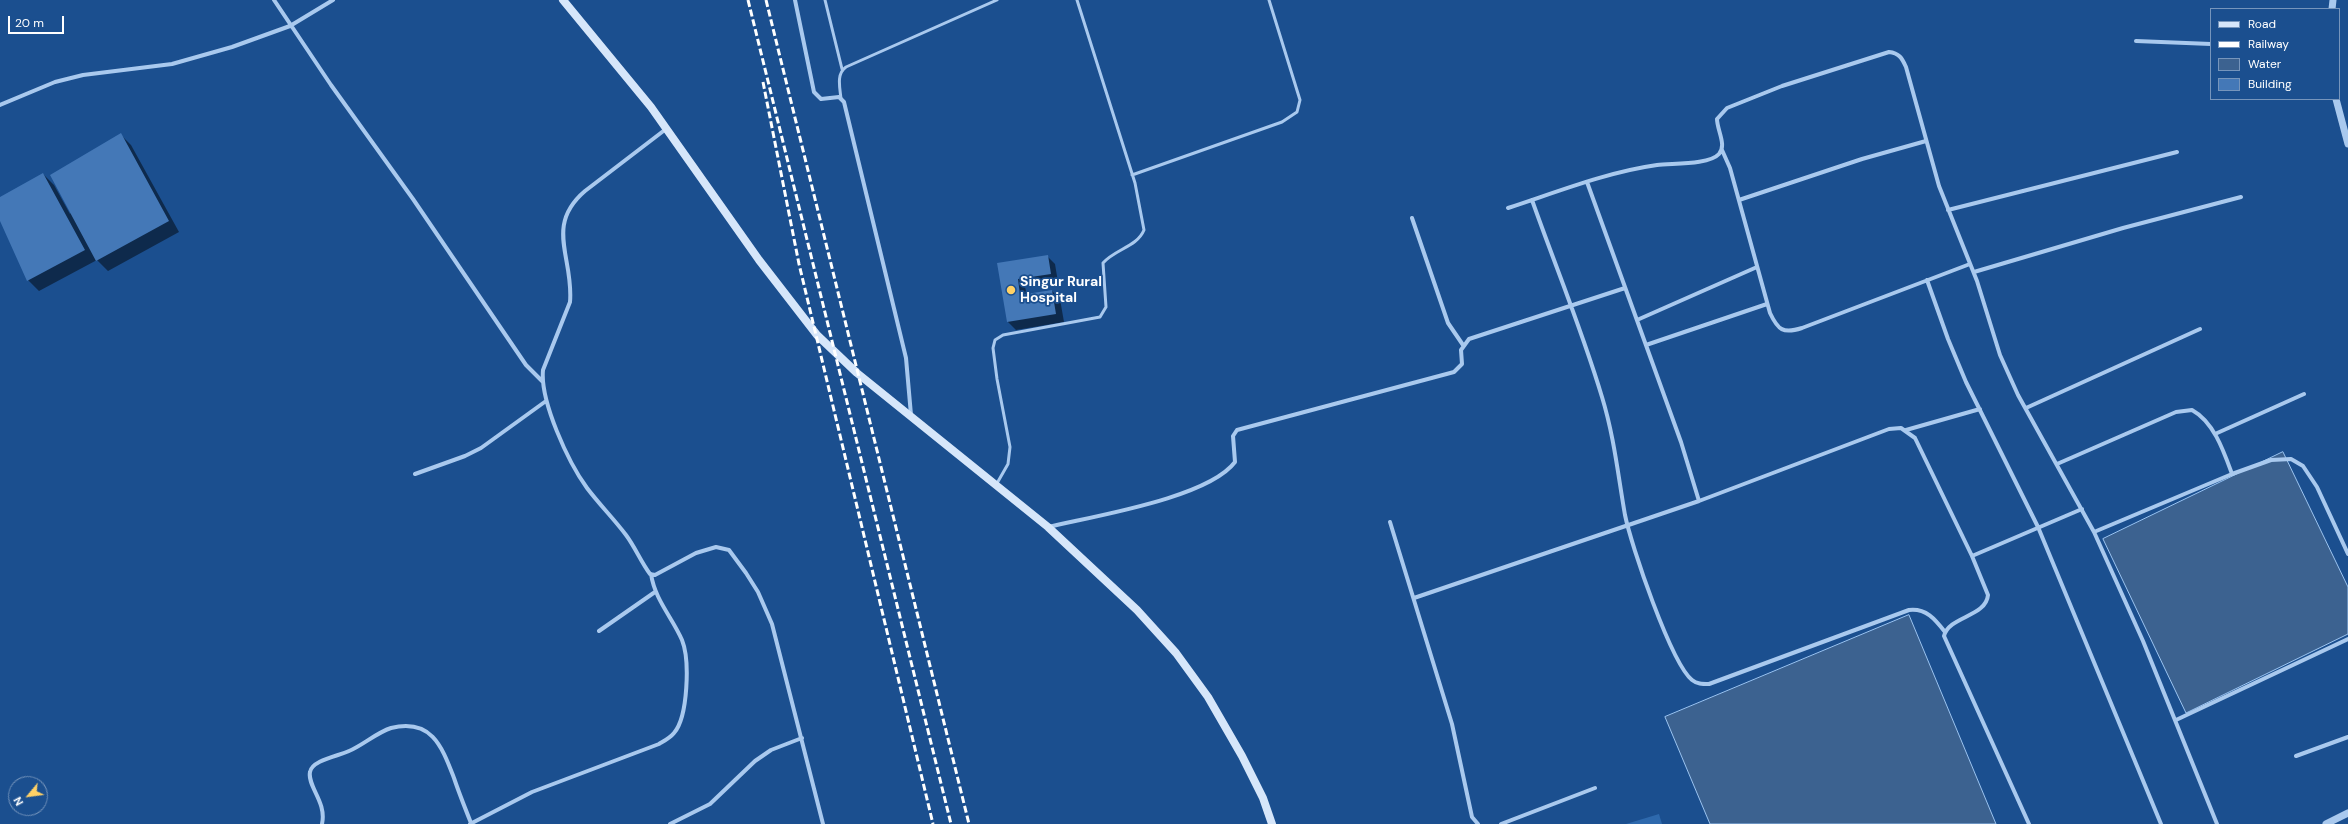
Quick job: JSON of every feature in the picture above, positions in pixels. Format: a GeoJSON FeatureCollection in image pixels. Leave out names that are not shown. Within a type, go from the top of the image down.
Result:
{"type":"FeatureCollection","features":[{"type":"Feature","properties":{"kind":"main road"},"geometry":{"type":"LineString","coordinates":[[563,0],[666,129],[759,260],[817,335],[857,373],[1048,527],[1137,610],[1190,672],[1208,697],[1242,756],[1263,798],[1272,824]]}},
{"type":"Feature","properties":{"kind":"street"},"geometry":{"type":"LineString","coordinates":[[274,0],[290,26],[414,199],[526,365],[542,381]]}},
{"type":"Feature","properties":{"kind":"street"},"geometry":{"type":"LineString","coordinates":[[0,105],[55,82],[83,75],[172,64],[250,41],[290,26],[333,0]]}},
{"type":"Feature","properties":{"kind":"street"},"geometry":{"type":"LineString","coordinates":[[795,0],[814,92],[821,99],[841,99],[844,102],[893,299],[906,358],[911,415]]}},
{"type":"Feature","properties":{"kind":"street"},"geometry":{"type":"LineString","coordinates":[[2136,41],[2210,44]]}},
{"type":"Feature","properties":{"kind":"street"},"geometry":{"type":"LineString","coordinates":[[1970,264],[1793,331],[1781,330],[1773,321],[1767,304],[1730,168],[1722,150],[1717,119],[1719,115],[1727,108],[1782,86],[1889,52],[1896,53],[1900,56],[1906,67],[1926,141],[1948,210],[1974,272],[2000,355],[2026,408],[2094,532],[2176,720],[2217,824]]}},
{"type":"Feature","properties":{"kind":"street"},"geometry":{"type":"LineString","coordinates":[[2336,100],[2348,144]]}},
{"type":"Feature","properties":{"kind":"street"},"geometry":{"type":"LineString","coordinates":[[322,824],[323,809],[309,774],[312,768],[321,762],[354,749],[382,732],[402,727],[423,730],[439,742],[470,824],[512,800],[659,744],[674,733],[681,718],[685,699],[684,650],[682,641],[655,592],[651,574],[626,534],[580,478],[546,402],[542,381],[543,370],[570,302],[571,291],[563,235],[565,215],[575,199],[666,129]]}},
{"type":"Feature","properties":{"kind":"street"},"geometry":{"type":"LineString","coordinates":[[1739,200],[1862,159],[1926,141]]}},
{"type":"Feature","properties":{"kind":"street"},"geometry":{"type":"LineString","coordinates":[[1508,208],[1587,182],[1637,168],[1711,158],[1722,150]]}},
{"type":"Feature","properties":{"kind":"street"},"geometry":{"type":"LineString","coordinates":[[1948,210],[2177,152]]}},
{"type":"Feature","properties":{"kind":"street"},"geometry":{"type":"LineString","coordinates":[[1587,182],[1681,442],[1699,501]]}},
{"type":"Feature","properties":{"kind":"street"},"geometry":{"type":"LineString","coordinates":[[1974,272],[2122,228],[2241,198]]}},
{"type":"Feature","properties":{"kind":"street"},"geometry":{"type":"LineString","coordinates":[[1532,200],[1608,417],[1628,525],[1651,597],[1671,644],[1686,673],[1699,684],[1709,684],[1909,610],[1918,609],[1926,612],[1945,632]]}},
{"type":"Feature","properties":{"kind":"street"},"geometry":{"type":"LineString","coordinates":[[1048,527],[1169,498],[1193,490],[1213,480],[1235,462],[1233,436],[1237,430],[1454,372],[1462,364],[1463,345],[1448,323],[1412,218]]}},
{"type":"Feature","properties":{"kind":"street"},"geometry":{"type":"LineString","coordinates":[[1637,320],[1757,267]]}},
{"type":"Feature","properties":{"kind":"street"},"geometry":{"type":"LineString","coordinates":[[1927,280],[1948,339],[1980,409],[2038,528],[2161,824]]}},
{"type":"Feature","properties":{"kind":"street"},"geometry":{"type":"LineString","coordinates":[[1463,345],[1469,339],[1625,288]]}},
{"type":"Feature","properties":{"kind":"street"},"geometry":{"type":"LineString","coordinates":[[1646,345],[1767,304]]}},
{"type":"Feature","properties":{"kind":"street"},"geometry":{"type":"LineString","coordinates":[[2026,408],[2200,329]]}},
{"type":"Feature","properties":{"kind":"street"},"geometry":{"type":"LineString","coordinates":[[2215,434],[2304,394]]}},
{"type":"Feature","properties":{"kind":"street"},"geometry":{"type":"LineString","coordinates":[[415,474],[465,456],[481,448],[546,402]]}},
{"type":"Feature","properties":{"kind":"street"},"geometry":{"type":"LineString","coordinates":[[1414,598],[1699,501],[1889,430],[1896,428],[1906,430],[1980,409]]}},
{"type":"Feature","properties":{"kind":"street"},"geometry":{"type":"LineString","coordinates":[[2057,464],[2185,410],[2192,410],[2202,416],[2215,434],[2225,454],[2232,474]]}},
{"type":"Feature","properties":{"kind":"street"},"geometry":{"type":"LineString","coordinates":[[1906,430],[1915,438],[1972,556],[1988,595],[1986,603],[1948,628],[1945,632],[1945,640],[2029,824]]}},
{"type":"Feature","properties":{"kind":"street"},"geometry":{"type":"LineString","coordinates":[[2094,532],[2232,474],[2271,460],[2291,459],[2297,462],[2308,473],[2326,504],[2348,554]]}},
{"type":"Feature","properties":{"kind":"street"},"geometry":{"type":"LineString","coordinates":[[1972,556],[2082,509]]}},
{"type":"Feature","properties":{"kind":"street"},"geometry":{"type":"LineString","coordinates":[[1390,522],[1452,724],[1472,817],[1478,824]]}},
{"type":"Feature","properties":{"kind":"street"},"geometry":{"type":"LineString","coordinates":[[651,574],[655,575],[706,549],[716,547],[729,550],[758,592],[766,607],[772,624],[824,824]]}},
{"type":"Feature","properties":{"kind":"street"},"geometry":{"type":"LineString","coordinates":[[598,631],[655,592]]}},
{"type":"Feature","properties":{"kind":"street"},"geometry":{"type":"LineString","coordinates":[[2176,720],[2348,639]]}},
{"type":"Feature","properties":{"kind":"street"},"geometry":{"type":"LineString","coordinates":[[2296,756],[2348,737]]}},
{"type":"Feature","properties":{"kind":"street"},"geometry":{"type":"LineString","coordinates":[[670,824],[710,804],[755,761],[770,750],[802,738]]}},
{"type":"Feature","properties":{"kind":"street"},"geometry":{"type":"LineString","coordinates":[[1500,824],[1595,788]]}},
{"type":"Feature","properties":{"kind":"street"},"geometry":{"type":"LineString","coordinates":[[2326,824],[2348,813]]}},
{"type":"Feature","properties":{"kind":"lane"},"geometry":{"type":"LineString","coordinates":[[825,0],[842,70],[840,77],[841,99]]}},
{"type":"Feature","properties":{"kind":"lane"},"geometry":{"type":"LineString","coordinates":[[842,70],[996,0]]}},
{"type":"Feature","properties":{"kind":"lane"},"geometry":{"type":"LineString","coordinates":[[996,484],[1008,464],[1010,447],[997,379],[994,343],[1003,335],[1096,318],[1104,314],[1106,307],[1103,263],[1112,255],[1139,239],[1144,230],[1141,207],[1132,175],[1077,0]]}},
{"type":"Feature","properties":{"kind":"lane"},"geometry":{"type":"LineString","coordinates":[[1132,175],[1282,122],[1297,112],[1300,100],[1269,0]]}},
{"type":"Feature","properties":{"kind":"shaded area"},"geometry":{"type":"Polygon","coordinates":[[[1659,814],[1662,824],[1626,824],[1659,814]]]}},
{"type":"Feature","properties":{"kind":"water"},"geometry":{"type":"Polygon","coordinates":[[[2283,452],[2348,587],[2348,634],[2186,713],[2103,539],[2283,452]]]}},
{"type":"Feature","properties":{"kind":"water"},"geometry":{"type":"Polygon","coordinates":[[[1909,615],[1996,824],[1710,824],[1665,717],[1909,615]]]}},
{"type":"Feature","properties":{"kind":"building"},"geometry":{"type":"Polygon","coordinates":[[[121,133],[169,221],[96,261],[50,175],[121,133]]]}},
{"type":"Feature","properties":{"kind":"building"},"geometry":{"type":"Polygon","coordinates":[[[43,173],[85,250],[27,281],[0,221],[0,197],[43,173]]]}},
{"type":"Feature","properties":{"kind":"building"},"geometry":{"type":"Polygon","coordinates":[[[1048,255],[1051,274],[1018,279],[1020,295],[1052,290],[1056,314],[1007,322],[997,263],[1048,255]]]}},
{"type":"Feature","properties":{"kind":"railway"},"geometry":{"type":"LineString","coordinates":[[748,0],[951,824]]}},
{"type":"Feature","properties":{"kind":"railway"},"geometry":{"type":"LineString","coordinates":[[766,0],[969,824]]}},
{"type":"Feature","properties":{"kind":"railway"},"geometry":{"type":"LineString","coordinates":[[763,82],[799,264],[933,824]]}},
{"type":"Feature","properties":{"kind":"place","name":"Singur Rural Hospital"},"geometry":{"type":"Point","coordinates":[1011,290]}}]}
